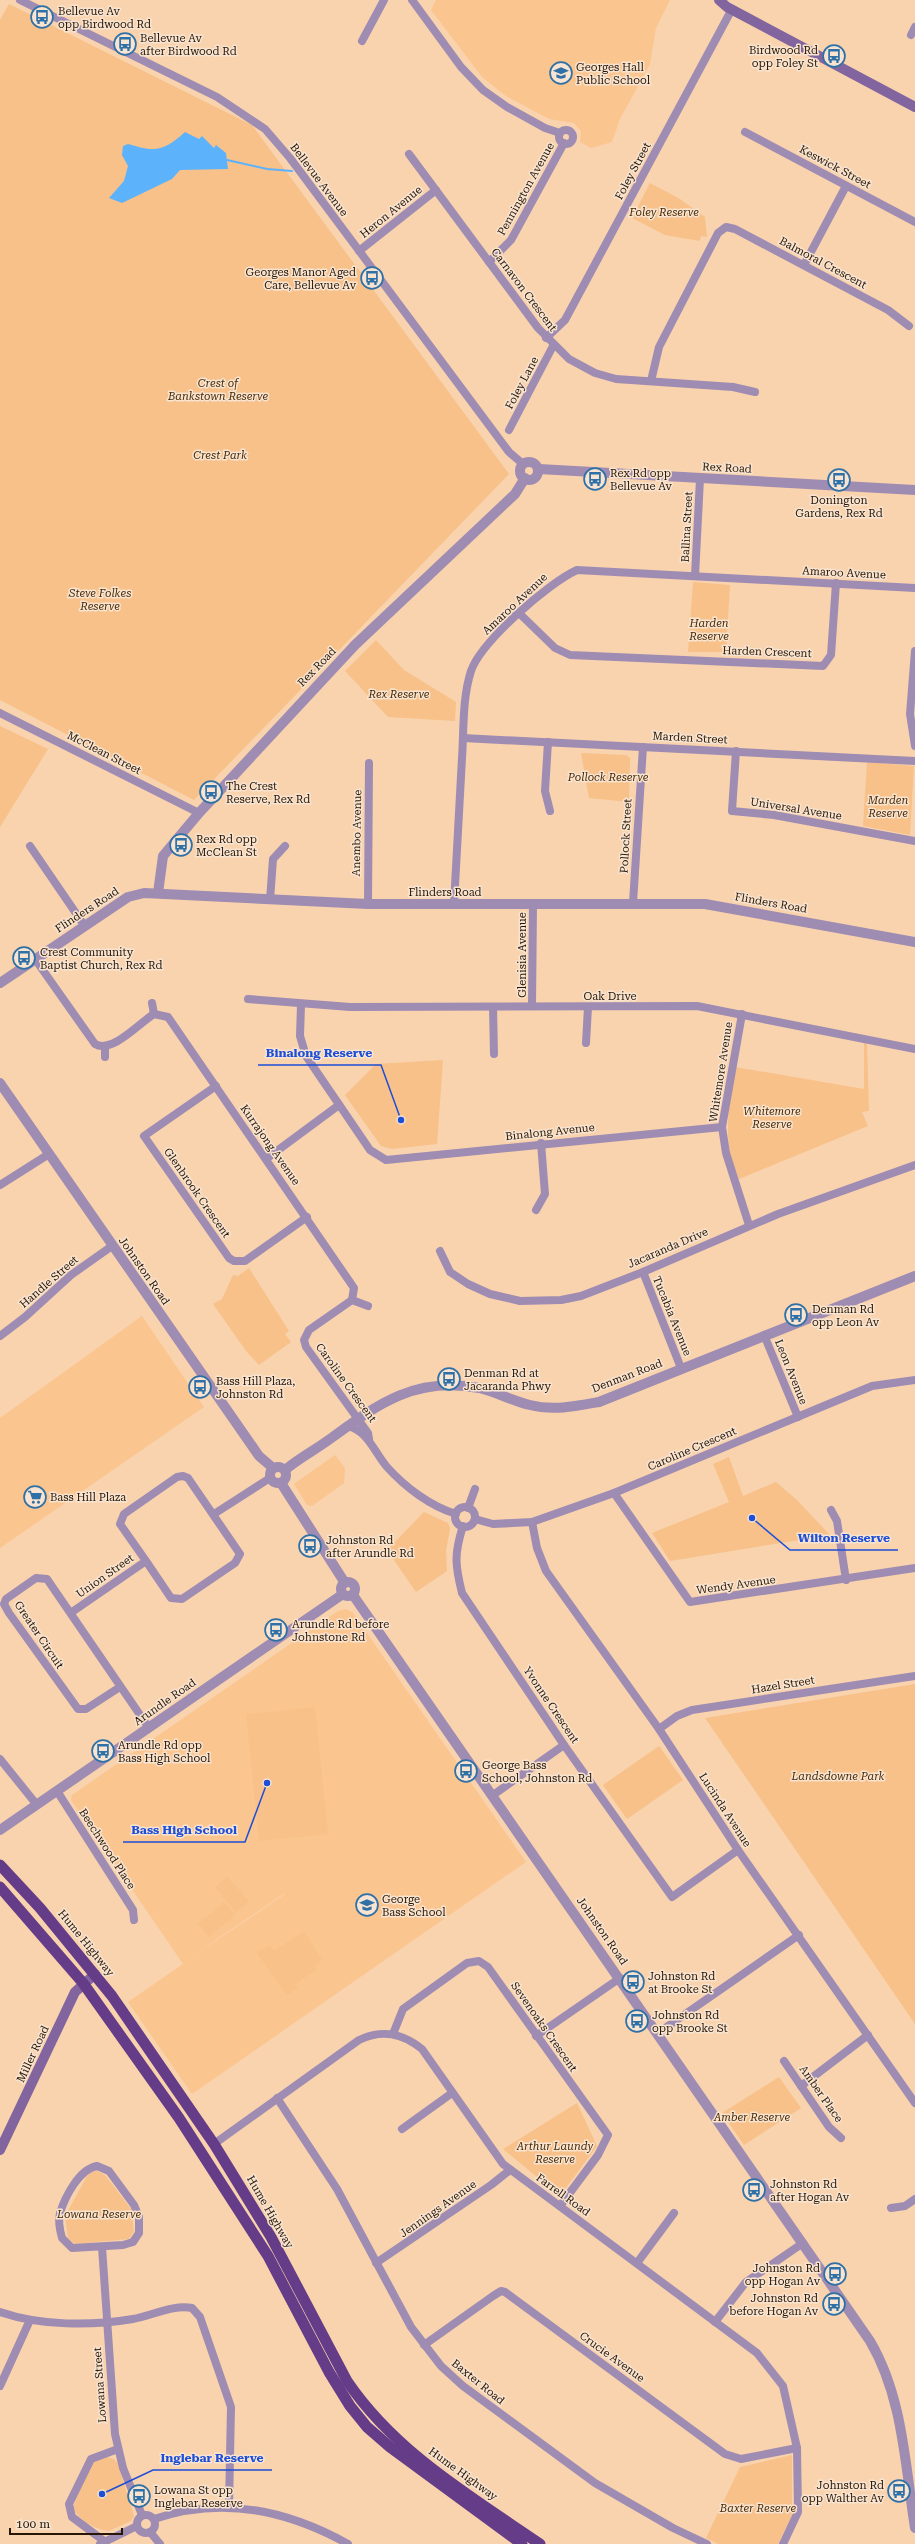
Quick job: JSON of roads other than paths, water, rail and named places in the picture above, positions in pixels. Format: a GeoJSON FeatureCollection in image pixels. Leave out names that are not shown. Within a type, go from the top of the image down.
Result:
{"type":"FeatureCollection","features":[{"type":"Feature","properties":{"kind":"highway","name":"Hume Highway"},"geometry":{"type":"LineString","coordinates":[[0,1865],[40,1908],[95,1974],[214,2144],[271,2237],[347,2381],[362,2403],[402,2446],[460,2489],[540,2544]]}},
{"type":"Feature","properties":{"kind":"highway","name":"Hume Highway"},"geometry":{"type":"LineString","coordinates":[[0,1887],[83,1983],[179,2118],[268,2256],[329,2372],[350,2406],[367,2427],[390,2447],[522,2544]]}},
{"type":"Feature","properties":{"kind":"main road"},"geometry":{"type":"LineString","coordinates":[[720,0],[732,9],[915,107]]}},
{"type":"Feature","properties":{"kind":"main road","name":"Miller Road"},"geometry":{"type":"LineString","coordinates":[[0,2150],[75,1992],[83,1983],[95,1974]]}},
{"type":"Feature","properties":{"kind":"street","name":"Bellevue Avenue"},"geometry":{"type":"LineString","coordinates":[[20,0],[217,96],[254,120],[290,158],[509,452],[523,464]]}},
{"type":"Feature","properties":{"kind":"street"},"geometry":{"type":"LineString","coordinates":[[362,41],[384,0]]}},
{"type":"Feature","properties":{"kind":"street","name":"Pennington Avenue"},"geometry":{"type":"LineString","coordinates":[[412,0],[461,67],[483,90],[507,107],[545,128],[560,133]]}},
{"type":"Feature","properties":{"kind":"street","name":"Foley Street"},"geometry":{"type":"LineString","coordinates":[[546,338],[565,320],[732,9]]}},
{"type":"Feature","properties":{"kind":"street"},"geometry":{"type":"LineString","coordinates":[[569,130],[573,135],[572,141],[564,143],[560,140],[560,133],[569,130]]}},
{"type":"Feature","properties":{"kind":"street","name":"Keswick Street"},"geometry":{"type":"LineString","coordinates":[[745,132],[915,222]]}},
{"type":"Feature","properties":{"kind":"street","name":"Pennington Avenue"},"geometry":{"type":"LineString","coordinates":[[489,262],[511,240],[564,143]]}},
{"type":"Feature","properties":{"kind":"street","name":"Carnavon Crescent"},"geometry":{"type":"LineString","coordinates":[[409,154],[546,338],[569,359],[595,373],[616,379],[733,386],[755,392]]}},
{"type":"Feature","properties":{"kind":"street"},"geometry":{"type":"LineString","coordinates":[[804,265],[846,186]]}},
{"type":"Feature","properties":{"kind":"street","name":"Heron Avenue"},"geometry":{"type":"LineString","coordinates":[[359,251],[436,190]]}},
{"type":"Feature","properties":{"kind":"street"},"geometry":{"type":"LineString","coordinates":[[651,382],[659,347],[722,228],[716,222]]}},
{"type":"Feature","properties":{"kind":"street","name":"Balmoral Crescent"},"geometry":{"type":"LineString","coordinates":[[722,228],[735,229],[804,265],[888,310],[909,326]]}},
{"type":"Feature","properties":{"kind":"street","name":"Foley Lane"},"geometry":{"type":"LineString","coordinates":[[509,430],[554,346]]}},
{"type":"Feature","properties":{"kind":"street"},"geometry":{"type":"LineString","coordinates":[[534,462],[539,469],[538,475],[533,479],[525,478],[520,472],[523,464],[534,462]]}},
{"type":"Feature","properties":{"kind":"street","name":"Rex Road"},"geometry":{"type":"LineString","coordinates":[[539,469],[915,490]]}},
{"type":"Feature","properties":{"kind":"street","name":"Rex Road"},"geometry":{"type":"LineString","coordinates":[[158,893],[163,856],[199,813],[355,645],[515,494],[525,478]]}},
{"type":"Feature","properties":{"kind":"street","name":"Ballina Street"},"geometry":{"type":"LineString","coordinates":[[695,576],[700,479]]}},
{"type":"Feature","properties":{"kind":"street","name":"Amaroo Avenue"},"geometry":{"type":"LineString","coordinates":[[454,903],[466,694],[472,671],[478,656],[489,643],[548,586],[577,570],[915,588]]}},
{"type":"Feature","properties":{"kind":"street","name":"Harden Crescent"},"geometry":{"type":"LineString","coordinates":[[520,614],[555,648],[570,655],[823,666],[831,654],[836,583]]}},
{"type":"Feature","properties":{"kind":"street"},"geometry":{"type":"LineString","coordinates":[[915,651],[910,714],[915,746]]}},
{"type":"Feature","properties":{"kind":"street","name":"McClean Street"},"geometry":{"type":"LineString","coordinates":[[0,713],[199,813]]}},
{"type":"Feature","properties":{"kind":"street","name":"Marden Street"},"geometry":{"type":"LineString","coordinates":[[463,738],[915,761]]}},
{"type":"Feature","properties":{"kind":"street"},"geometry":{"type":"LineString","coordinates":[[548,742],[545,791],[550,811]]}},
{"type":"Feature","properties":{"kind":"street","name":"Pollock Street"},"geometry":{"type":"LineString","coordinates":[[633,903],[642,747]]}},
{"type":"Feature","properties":{"kind":"street","name":"Universal Avenue"},"geometry":{"type":"LineString","coordinates":[[736,752],[732,811],[774,815],[915,841]]}},
{"type":"Feature","properties":{"kind":"street","name":"Anembo Avenue"},"geometry":{"type":"LineString","coordinates":[[368,904],[369,763]]}},
{"type":"Feature","properties":{"kind":"street"},"geometry":{"type":"LineString","coordinates":[[30,846],[84,925]]}},
{"type":"Feature","properties":{"kind":"street"},"geometry":{"type":"LineString","coordinates":[[270,900],[274,859],[285,846]]}},
{"type":"Feature","properties":{"kind":"street","name":"Flinders Road"},"geometry":{"type":"LineString","coordinates":[[0,983],[84,925],[128,897],[144,893],[368,904],[705,904],[915,942]]}},
{"type":"Feature","properties":{"kind":"street","name":"Glenisia Avenue"},"geometry":{"type":"LineString","coordinates":[[532,1006],[533,904]]}},
{"type":"Feature","properties":{"kind":"street"},"geometry":{"type":"LineString","coordinates":[[35,959],[95,1044],[104,1047],[113,1045],[154,1014],[152,1003]]}},
{"type":"Feature","properties":{"kind":"street","name":"Oak Drive"},"geometry":{"type":"LineString","coordinates":[[248,998],[301,1004],[350,1007],[698,1006],[915,1049]]}},
{"type":"Feature","properties":{"kind":"street","name":"Binalong Avenue"},"geometry":{"type":"LineString","coordinates":[[301,1004],[300,1036],[303,1049],[339,1105],[379,1162],[541,1143],[722,1127]]}},
{"type":"Feature","properties":{"kind":"street"},"geometry":{"type":"LineString","coordinates":[[493,1007],[494,1054]]}},
{"type":"Feature","properties":{"kind":"street"},"geometry":{"type":"LineString","coordinates":[[586,1043],[588,1007]]}},
{"type":"Feature","properties":{"kind":"street","name":"Kurrajong Avenue"},"geometry":{"type":"LineString","coordinates":[[154,1014],[168,1018],[307,1217],[354,1288],[352,1300]]}},
{"type":"Feature","properties":{"kind":"street","name":"Whitemore Avenue"},"geometry":{"type":"LineString","coordinates":[[742,1014],[724,1106],[722,1127],[726,1153],[749,1225]]}},
{"type":"Feature","properties":{"kind":"street"},"geometry":{"type":"LineString","coordinates":[[104,1047],[105,1056]]}},
{"type":"Feature","properties":{"kind":"street","name":"Johnston Road"},"geometry":{"type":"LineString","coordinates":[[0,1083],[259,1456],[273,1468]]}},
{"type":"Feature","properties":{"kind":"street","name":"Glenbrook Crescent"},"geometry":{"type":"LineString","coordinates":[[216,1086],[144,1136],[229,1258],[234,1261],[245,1260],[307,1217]]}},
{"type":"Feature","properties":{"kind":"street"},"geometry":{"type":"LineString","coordinates":[[266,1159],[339,1105]]}},
{"type":"Feature","properties":{"kind":"street"},"geometry":{"type":"LineString","coordinates":[[536,1210],[545,1194],[541,1143]]}},
{"type":"Feature","properties":{"kind":"street"},"geometry":{"type":"LineString","coordinates":[[0,1185],[49,1154]]}},
{"type":"Feature","properties":{"kind":"street","name":"Jacaranda Drive"},"geometry":{"type":"LineString","coordinates":[[440,1251],[450,1272],[468,1284],[490,1294],[520,1301],[561,1300],[581,1296],[643,1272],[749,1225],[915,1166]]}},
{"type":"Feature","properties":{"kind":"street","name":"Handle Street"},"geometry":{"type":"LineString","coordinates":[[0,1336],[25,1317],[71,1275],[112,1246]]}},
{"type":"Feature","properties":{"kind":"street","name":"Tucabia Avenue"},"geometry":{"type":"LineString","coordinates":[[643,1272],[681,1368]]}},
{"type":"Feature","properties":{"kind":"street","name":"Denman Road"},"geometry":{"type":"LineString","coordinates":[[285,1470],[358,1419],[393,1397],[415,1390],[441,1385],[485,1390],[531,1405],[572,1407],[599,1402],[681,1368],[915,1276]]}},
{"type":"Feature","properties":{"kind":"street"},"geometry":{"type":"LineString","coordinates":[[352,1300],[368,1306]]}},
{"type":"Feature","properties":{"kind":"street","name":"Caroline Crescent"},"geometry":{"type":"LineString","coordinates":[[352,1300],[309,1330],[304,1340],[306,1347],[368,1433],[369,1439]]}},
{"type":"Feature","properties":{"kind":"street","name":"Leon Avenue"},"geometry":{"type":"LineString","coordinates":[[764,1335],[798,1417]]}},
{"type":"Feature","properties":{"kind":"street","name":"Caroline Crescent"},"geometry":{"type":"LineString","coordinates":[[475,1519],[493,1524],[532,1522],[614,1493],[872,1386],[915,1380]]}},
{"type":"Feature","properties":{"kind":"street","name":"Caroline Crescent"},"geometry":{"type":"LineString","coordinates":[[348,1426],[359,1430],[369,1439],[387,1467],[429,1503],[456,1514]]}},
{"type":"Feature","properties":{"kind":"street"},"geometry":{"type":"LineString","coordinates":[[270,1478],[270,1472],[273,1468],[279,1466],[285,1470],[285,1479],[281,1483]]}},
{"type":"Feature","properties":{"kind":"street"},"geometry":{"type":"LineString","coordinates":[[146,1561],[120,1524],[121,1520],[124,1514],[177,1477],[183,1476],[188,1478],[214,1514],[270,1478]]}},
{"type":"Feature","properties":{"kind":"street"},"geometry":{"type":"LineString","coordinates":[[270,1478],[276,1483],[281,1483]]}},
{"type":"Feature","properties":{"kind":"street"},"geometry":{"type":"LineString","coordinates":[[281,1483],[345,1583],[341,1587],[348,1594]]}},
{"type":"Feature","properties":{"kind":"street"},"geometry":{"type":"LineString","coordinates":[[468,1508],[475,1490]]}},
{"type":"Feature","properties":{"kind":"street","name":"Wendy Avenue"},"geometry":{"type":"LineString","coordinates":[[614,1493],[690,1602],[846,1580],[915,1568]]}},
{"type":"Feature","properties":{"kind":"street"},"geometry":{"type":"LineString","coordinates":[[462,1508],[468,1508],[474,1513],[475,1519],[470,1526],[463,1526],[456,1521],[456,1514],[462,1508]]}},
{"type":"Feature","properties":{"kind":"street"},"geometry":{"type":"LineString","coordinates":[[831,1510],[837,1521],[846,1580]]}},
{"type":"Feature","properties":{"kind":"street","name":"Union Street"},"geometry":{"type":"LineString","coordinates":[[72,1612],[146,1561],[171,1598],[176,1601],[188,1595],[238,1559],[238,1550],[214,1514]]}},
{"type":"Feature","properties":{"kind":"street","name":"Lucinda Avenue"},"geometry":{"type":"LineString","coordinates":[[532,1522],[537,1548],[546,1571],[658,1729],[738,1850],[799,1935],[915,2103]]}},
{"type":"Feature","properties":{"kind":"street","name":"Yvonne Crescent"},"geometry":{"type":"LineString","coordinates":[[463,1526],[456,1548],[457,1572],[462,1593],[564,1745],[672,1897],[738,1850]]}},
{"type":"Feature","properties":{"kind":"street","name":"Greater Circuit"},"geometry":{"type":"LineString","coordinates":[[120,1687],[86,1709],[78,1710],[9,1613],[4,1604],[6,1599],[41,1577],[47,1579],[72,1612],[120,1687],[149,1728]]}},
{"type":"Feature","properties":{"kind":"street","name":"Johnston Road"},"geometry":{"type":"LineString","coordinates":[[348,1594],[493,1796],[620,1978],[803,2243],[882,2361],[895,2400],[911,2475],[915,2528]]}},
{"type":"Feature","properties":{"kind":"street","name":"Arundle Road"},"geometry":{"type":"LineString","coordinates":[[0,1830],[348,1594]]}},
{"type":"Feature","properties":{"kind":"street","name":"Hazel Street"},"geometry":{"type":"LineString","coordinates":[[658,1729],[677,1716],[692,1710],[915,1676]]}},
{"type":"Feature","properties":{"kind":"street"},"geometry":{"type":"LineString","coordinates":[[493,1796],[564,1745]]}},
{"type":"Feature","properties":{"kind":"street"},"geometry":{"type":"LineString","coordinates":[[0,1759],[37,1805]]}},
{"type":"Feature","properties":{"kind":"street","name":"Beechwood Place"},"geometry":{"type":"LineString","coordinates":[[57,1791],[133,1910],[134,1920]]}},
{"type":"Feature","properties":{"kind":"street"},"geometry":{"type":"LineString","coordinates":[[658,2033],[799,1935]]}},
{"type":"Feature","properties":{"kind":"street","name":"Sevenoaks Crescent"},"geometry":{"type":"LineString","coordinates":[[393,2034],[398,2016],[406,2006],[467,1963],[474,1961],[488,1966],[536,2036],[608,2135],[598,2155],[560,2206]]}},
{"type":"Feature","properties":{"kind":"street"},"geometry":{"type":"LineString","coordinates":[[536,2036],[620,1978]]}},
{"type":"Feature","properties":{"kind":"street","name":"Farrell Road"},"geometry":{"type":"LineString","coordinates":[[214,2144],[359,2040],[373,2034],[393,2034],[406,2038],[422,2048],[498,2158],[510,2170],[756,2353],[783,2386],[797,2448],[798,2512],[783,2544]]}},
{"type":"Feature","properties":{"kind":"street"},"geometry":{"type":"LineString","coordinates":[[801,2086],[868,2035]]}},
{"type":"Feature","properties":{"kind":"street","name":"Amber Place"},"geometry":{"type":"LineString","coordinates":[[784,2061],[829,2127],[841,2138]]}},
{"type":"Feature","properties":{"kind":"street"},"geometry":{"type":"LineString","coordinates":[[402,2129],[452,2093]]}},
{"type":"Feature","properties":{"kind":"street","name":"Baxter Road"},"geometry":{"type":"LineString","coordinates":[[277,2098],[337,2189],[401,2311],[424,2345],[441,2366],[463,2386],[595,2483],[672,2528],[707,2544]]}},
{"type":"Feature","properties":{"kind":"street"},"geometry":{"type":"LineString","coordinates":[[97,2166],[109,2172],[134,2205],[139,2217],[139,2233],[132,2242],[102,2247],[72,2248],[65,2243],[60,2233],[60,2213],[76,2182],[86,2171],[97,2166]]}},
{"type":"Feature","properties":{"kind":"street","name":"Jennings Avenue"},"geometry":{"type":"LineString","coordinates":[[376,2263],[491,2185],[510,2170]]}},
{"type":"Feature","properties":{"kind":"street"},"geometry":{"type":"LineString","coordinates":[[891,2208],[905,2206],[915,2199]]}},
{"type":"Feature","properties":{"kind":"street"},"geometry":{"type":"LineString","coordinates":[[637,2264],[674,2213]]}},
{"type":"Feature","properties":{"kind":"street"},"geometry":{"type":"LineString","coordinates":[[715,2322],[746,2282],[803,2243]]}},
{"type":"Feature","properties":{"kind":"street","name":"Lowana Street"},"geometry":{"type":"LineString","coordinates":[[102,2247],[113,2417],[118,2449],[142,2515]]}},
{"type":"Feature","properties":{"kind":"street","name":"Crucie Avenue"},"geometry":{"type":"LineString","coordinates":[[424,2345],[493,2296],[501,2291],[505,2292],[725,2454],[741,2459],[797,2448]]}},
{"type":"Feature","properties":{"kind":"street"},"geometry":{"type":"LineString","coordinates":[[0,2312],[30,2320],[68,2322],[131,2319],[186,2307],[197,2312],[231,2407],[229,2507]]}},
{"type":"Feature","properties":{"kind":"street"},"geometry":{"type":"LineString","coordinates":[[0,2386],[30,2320]]}},
{"type":"Feature","properties":{"kind":"street"},"geometry":{"type":"LineString","coordinates":[[118,2449],[94,2457],[88,2462],[68,2509],[72,2517],[102,2543],[137,2526]]}},
{"type":"Feature","properties":{"kind":"street"},"geometry":{"type":"LineString","coordinates":[[154,2519],[193,2508],[229,2507],[250,2509],[289,2517],[310,2524],[348,2544]]}},
{"type":"Feature","properties":{"kind":"street"},"geometry":{"type":"LineString","coordinates":[[142,2515],[148,2515],[154,2519],[155,2527],[150,2532],[142,2532],[137,2526],[138,2520],[142,2515]]}},
{"type":"Feature","properties":{"kind":"street"},"geometry":{"type":"LineString","coordinates":[[150,2532],[160,2544]]}},
{"type":"Feature","properties":{"kind":"water"},"geometry":{"type":"Polygon","coordinates":[[[185,132],[199,139],[202,136],[214,148],[216,145],[226,153],[228,169],[180,170],[172,179],[122,203],[109,198],[124,181],[128,166],[122,155],[123,146],[128,144],[152,149],[164,147],[185,132]]]}},
{"type":"Feature","properties":{"kind":"waterway"},"geometry":{"type":"LineString","coordinates":[[227,160],[267,169],[292,171]]}},
{"type":"Feature","properties":{"kind":"place","name":"Bellevue Av opp Birdwood Rd"},"geometry":{"type":"Point","coordinates":[42,17]}},
{"type":"Feature","properties":{"kind":"place","name":"Bellevue Av after Birdwood Rd"},"geometry":{"type":"Point","coordinates":[125,44]}},
{"type":"Feature","properties":{"kind":"place","name":"Birdwood Rd opp Foley St"},"geometry":{"type":"Point","coordinates":[834,56]}},
{"type":"Feature","properties":{"kind":"place","name":"Georges Hall Public School"},"geometry":{"type":"Point","coordinates":[561,73]}},
{"type":"Feature","properties":{"kind":"place","name":"Georges Manor Aged Care, Bellevue Av"},"geometry":{"type":"Point","coordinates":[372,278]}},
{"type":"Feature","properties":{"kind":"place","name":"Rex Rd opp Bellevue Av"},"geometry":{"type":"Point","coordinates":[595,479]}},
{"type":"Feature","properties":{"kind":"place","name":"Donington Gardens, Rex Rd"},"geometry":{"type":"Point","coordinates":[839,480]}},
{"type":"Feature","properties":{"kind":"place","name":"The Crest Reserve, Rex Rd"},"geometry":{"type":"Point","coordinates":[211,792]}},
{"type":"Feature","properties":{"kind":"place","name":"Rex Rd opp McClean St"},"geometry":{"type":"Point","coordinates":[181,845]}},
{"type":"Feature","properties":{"kind":"place","name":"Crest Community Baptist Church, Rex Rd"},"geometry":{"type":"Point","coordinates":[24,958]}},
{"type":"Feature","properties":{"kind":"place","name":"Binalong Reserve"},"geometry":{"type":"Point","coordinates":[401,1120]}},
{"type":"Feature","properties":{"kind":"place","name":"Denman Rd opp Leon Av"},"geometry":{"type":"Point","coordinates":[796,1315]}},
{"type":"Feature","properties":{"kind":"place","name":"Denman Rd at Jacaranda Phwy"},"geometry":{"type":"Point","coordinates":[449,1379]}},
{"type":"Feature","properties":{"kind":"place","name":"Bass Hill Plaza, Johnston Rd"},"geometry":{"type":"Point","coordinates":[200,1387]}},
{"type":"Feature","properties":{"kind":"place","name":"Bass Hill Plaza"},"geometry":{"type":"Point","coordinates":[35,1497]}},
{"type":"Feature","properties":{"kind":"place","name":"Wilton Reserve"},"geometry":{"type":"Point","coordinates":[752,1518]}},
{"type":"Feature","properties":{"kind":"place","name":"Johnston Rd after Arundle Rd"},"geometry":{"type":"Point","coordinates":[310,1546]}},
{"type":"Feature","properties":{"kind":"place","name":"Arundle Rd before Johnstone Rd"},"geometry":{"type":"Point","coordinates":[276,1630]}},
{"type":"Feature","properties":{"kind":"place","name":"Arundle Rd opp Bass High School"},"geometry":{"type":"Point","coordinates":[103,1751]}},
{"type":"Feature","properties":{"kind":"place","name":"George Bass School, Johnston Rd"},"geometry":{"type":"Point","coordinates":[466,1771]}},
{"type":"Feature","properties":{"kind":"place","name":"Bass High School"},"geometry":{"type":"Point","coordinates":[267,1783]}},
{"type":"Feature","properties":{"kind":"place","name":"George Bass School"},"geometry":{"type":"Point","coordinates":[367,1905]}},
{"type":"Feature","properties":{"kind":"place","name":"Johnston Rd at Brooke St"},"geometry":{"type":"Point","coordinates":[633,1982]}},
{"type":"Feature","properties":{"kind":"place","name":"Johnston Rd opp Brooke St"},"geometry":{"type":"Point","coordinates":[637,2021]}},
{"type":"Feature","properties":{"kind":"place","name":"Johnston Rd after Hogan Av"},"geometry":{"type":"Point","coordinates":[754,2190]}},
{"type":"Feature","properties":{"kind":"place","name":"Johnston Rd opp Hogan Av"},"geometry":{"type":"Point","coordinates":[835,2274]}},
{"type":"Feature","properties":{"kind":"place","name":"Johnston Rd before Hogan Av"},"geometry":{"type":"Point","coordinates":[834,2304]}},
{"type":"Feature","properties":{"kind":"place","name":"Johnston Rd opp Walther Av"},"geometry":{"type":"Point","coordinates":[899,2491]}},
{"type":"Feature","properties":{"kind":"place","name":"Inglebar Reserve"},"geometry":{"type":"Point","coordinates":[102,2494]}},
{"type":"Feature","properties":{"kind":"place","name":"Lowana St opp Inglebar Reserve"},"geometry":{"type":"Point","coordinates":[139,2496]}},
{"type":"Feature","properties":{"kind":"park label","name":"Foley Reserve"},"geometry":{"type":"Point","coordinates":[664,212]}},
{"type":"Feature","properties":{"kind":"park label","name":"Crest of Bankstown Reserve"},"geometry":{"type":"Point","coordinates":[218,389]}},
{"type":"Feature","properties":{"kind":"park label","name":"Crest Park"},"geometry":{"type":"Point","coordinates":[220,455]}},
{"type":"Feature","properties":{"kind":"park label","name":"Steve Folkes Reserve"},"geometry":{"type":"Point","coordinates":[100,599]}},
{"type":"Feature","properties":{"kind":"park label","name":"Harden Reserve"},"geometry":{"type":"Point","coordinates":[709,629]}},
{"type":"Feature","properties":{"kind":"park label","name":"Rex Reserve"},"geometry":{"type":"Point","coordinates":[399,694]}},
{"type":"Feature","properties":{"kind":"park label","name":"Pollock Reserve"},"geometry":{"type":"Point","coordinates":[608,777]}},
{"type":"Feature","properties":{"kind":"park label","name":"Marden Reserve"},"geometry":{"type":"Point","coordinates":[888,806]}},
{"type":"Feature","properties":{"kind":"park label","name":"Whitemore Reserve"},"geometry":{"type":"Point","coordinates":[772,1117]}},
{"type":"Feature","properties":{"kind":"park label","name":"Landsdowne Park"},"geometry":{"type":"Point","coordinates":[838,1776]}},
{"type":"Feature","properties":{"kind":"park label","name":"Amber Reserve"},"geometry":{"type":"Point","coordinates":[752,2117]}},
{"type":"Feature","properties":{"kind":"park label","name":"Arthur Laundy Reserve"},"geometry":{"type":"Point","coordinates":[555,2152]}},
{"type":"Feature","properties":{"kind":"park label","name":"Lowana Reserve"},"geometry":{"type":"Point","coordinates":[99,2214]}},
{"type":"Feature","properties":{"kind":"park label","name":"Baxter Reserve"},"geometry":{"type":"Point","coordinates":[758,2508]}}]}
